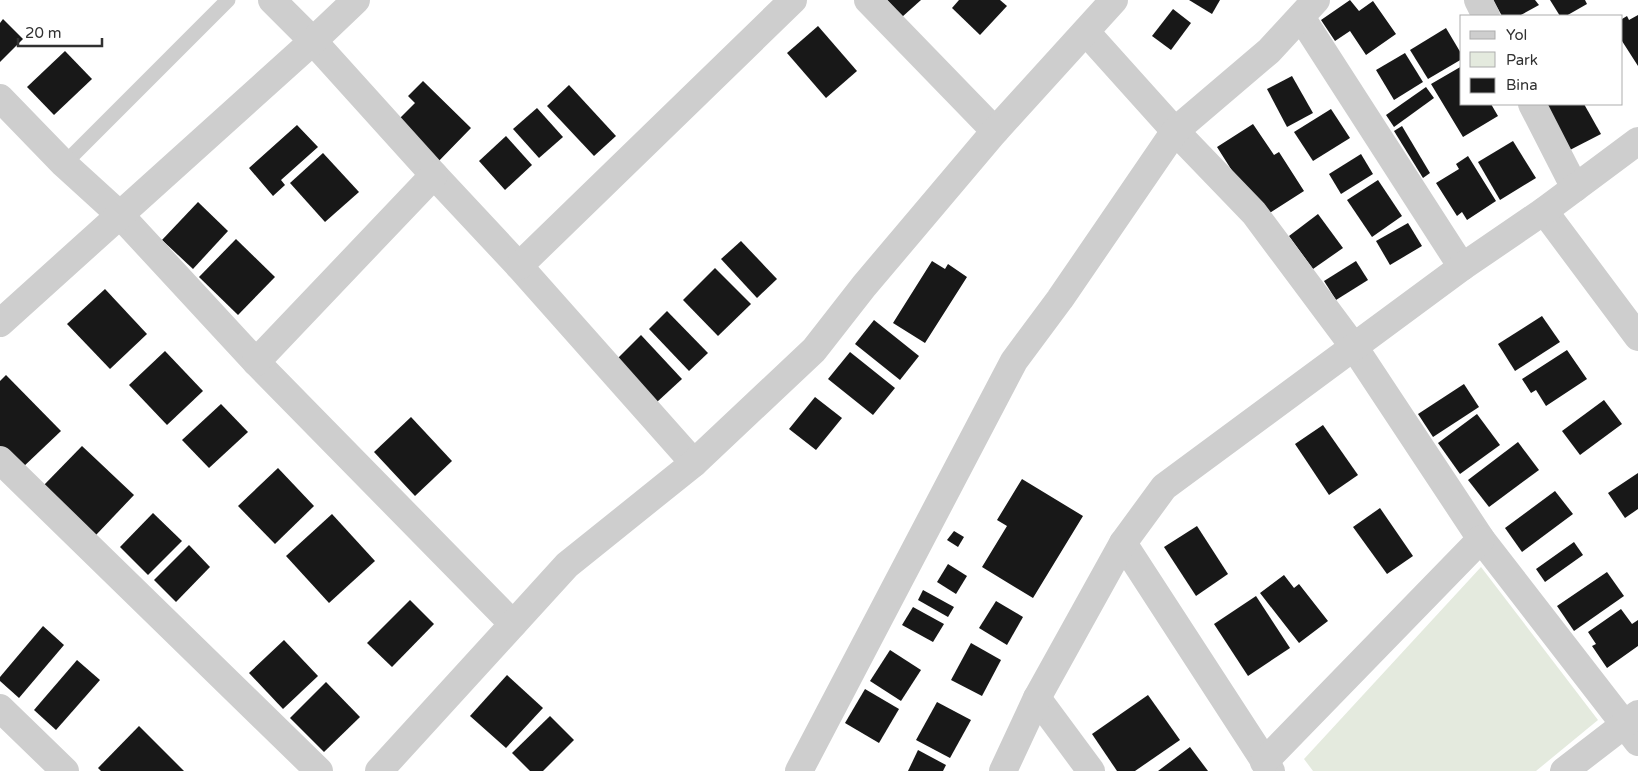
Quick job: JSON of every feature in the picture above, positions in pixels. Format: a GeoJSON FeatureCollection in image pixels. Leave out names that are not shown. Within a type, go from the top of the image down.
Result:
{"type":"FeatureCollection","features":[{"type":"Feature","properties":{"kind":"street"},"geometry":{"type":"LineString","coordinates":[[272,0],[313,41],[519,266],[694,462]]}},
{"type":"Feature","properties":{"kind":"street"},"geometry":{"type":"LineString","coordinates":[[0,323],[356,0]]}},
{"type":"Feature","properties":{"kind":"street"},"geometry":{"type":"LineString","coordinates":[[519,266],[793,0]]}},
{"type":"Feature","properties":{"kind":"street"},"geometry":{"type":"LineString","coordinates":[[868,0],[995,131]]}},
{"type":"Feature","properties":{"kind":"street"},"geometry":{"type":"LineString","coordinates":[[379,771],[567,564],[694,462],[814,350],[864,286],[995,131],[1114,0]]}},
{"type":"Feature","properties":{"kind":"street"},"geometry":{"type":"LineString","coordinates":[[1478,0],[1486,15]]}},
{"type":"Feature","properties":{"kind":"street"},"geometry":{"type":"LineString","coordinates":[[799,771],[1014,361],[1060,299],[1175,131],[1269,51],[1309,9],[1462,267]]}},
{"type":"Feature","properties":{"kind":"street"},"geometry":{"type":"LineString","coordinates":[[1086,32],[1175,131],[1254,213],[1354,347],[1481,539],[1634,727],[1564,771]]}},
{"type":"Feature","properties":{"kind":"street"},"geometry":{"type":"LineString","coordinates":[[0,98],[64,164],[120,215],[256,362],[513,624]]}},
{"type":"Feature","properties":{"kind":"street"},"geometry":{"type":"LineString","coordinates":[[1533,105],[1576,188]]}},
{"type":"Feature","properties":{"kind":"street"},"geometry":{"type":"LineString","coordinates":[[1003,771],[1037,698],[1122,543],[1164,487],[1462,267],[1544,211],[1638,141]]}},
{"type":"Feature","properties":{"kind":"street"},"geometry":{"type":"LineString","coordinates":[[256,362],[434,175]]}},
{"type":"Feature","properties":{"kind":"street"},"geometry":{"type":"LineString","coordinates":[[1544,211],[1638,338]]}},
{"type":"Feature","properties":{"kind":"street"},"geometry":{"type":"LineString","coordinates":[[0,460],[319,771]]}},
{"type":"Feature","properties":{"kind":"street"},"geometry":{"type":"LineString","coordinates":[[1122,543],[1268,767],[1481,539]]}},
{"type":"Feature","properties":{"kind":"street"},"geometry":{"type":"LineString","coordinates":[[1037,698],[1091,771]]}},
{"type":"Feature","properties":{"kind":"street"},"geometry":{"type":"LineString","coordinates":[[0,708],[65,771]]}},
{"type":"Feature","properties":{"kind":"lane"},"geometry":{"type":"LineString","coordinates":[[64,164],[228,0]]}},
{"type":"Feature","properties":{"kind":"green space"},"geometry":{"type":"Polygon","coordinates":[[[1481,567],[1598,720],[1536,771],[1313,771],[1304,759],[1481,567]]]}},
{"type":"Feature","properties":{"kind":"building"},"geometry":{"type":"Polygon","coordinates":[[[887,0],[921,0],[902,17],[887,0]]]}},
{"type":"Feature","properties":{"kind":"building"},"geometry":{"type":"Polygon","coordinates":[[[959,0],[1000,0],[1007,6],[980,35],[952,8],[959,0]]]}},
{"type":"Feature","properties":{"kind":"building"},"geometry":{"type":"Polygon","coordinates":[[[1189,0],[1220,0],[1212,14],[1189,0]]]}},
{"type":"Feature","properties":{"kind":"building"},"geometry":{"type":"Polygon","coordinates":[[[1350,0],[1359,11],[1373,1],[1396,34],[1366,55],[1350,31],[1335,41],[1321,20],[1350,0]]]}},
{"type":"Feature","properties":{"kind":"building"},"geometry":{"type":"Polygon","coordinates":[[[1493,0],[1535,0],[1539,5],[1521,15],[1501,15],[1493,0]]]}},
{"type":"Feature","properties":{"kind":"building"},"geometry":{"type":"Polygon","coordinates":[[[1550,0],[1585,0],[1587,4],[1568,15],[1559,15],[1550,0]]]}},
{"type":"Feature","properties":{"kind":"building"},"geometry":{"type":"Polygon","coordinates":[[[1173,9],[1191,23],[1171,50],[1152,36],[1173,9]]]}},
{"type":"Feature","properties":{"kind":"building"},"geometry":{"type":"Polygon","coordinates":[[[1638,15],[1638,66],[1623,43],[1623,18],[1627,16],[1629,20],[1638,15]]]}},
{"type":"Feature","properties":{"kind":"building"},"geometry":{"type":"Polygon","coordinates":[[[3,19],[23,39],[0,62],[0,23],[3,19]]]}},
{"type":"Feature","properties":{"kind":"building"},"geometry":{"type":"Polygon","coordinates":[[[818,26],[857,71],[826,98],[787,53],[818,26]]]}},
{"type":"Feature","properties":{"kind":"building"},"geometry":{"type":"Polygon","coordinates":[[[1446,28],[1460,52],[1460,60],[1428,79],[1410,50],[1446,28]]]}},
{"type":"Feature","properties":{"kind":"building"},"geometry":{"type":"Polygon","coordinates":[[[65,51],[92,79],[54,115],[27,87],[65,51]]]}},
{"type":"Feature","properties":{"kind":"building"},"geometry":{"type":"Polygon","coordinates":[[[1405,53],[1423,82],[1394,100],[1376,70],[1405,53]]]}},
{"type":"Feature","properties":{"kind":"building"},"geometry":{"type":"Polygon","coordinates":[[[1460,67],[1460,105],[1492,105],[1498,116],[1463,137],[1431,84],[1460,67]]]}},
{"type":"Feature","properties":{"kind":"building"},"geometry":{"type":"Polygon","coordinates":[[[1292,76],[1313,113],[1287,127],[1267,89],[1292,76]]]}},
{"type":"Feature","properties":{"kind":"building"},"geometry":{"type":"Polygon","coordinates":[[[423,81],[471,128],[434,166],[393,125],[415,103],[408,96],[423,81]]]}},
{"type":"Feature","properties":{"kind":"building"},"geometry":{"type":"Polygon","coordinates":[[[569,85],[616,136],[594,156],[547,106],[569,85]]]}},
{"type":"Feature","properties":{"kind":"building"},"geometry":{"type":"Polygon","coordinates":[[[1426,87],[1434,98],[1394,127],[1386,115],[1426,87]]]}},
{"type":"Feature","properties":{"kind":"building"},"geometry":{"type":"Polygon","coordinates":[[[1544,105],[1585,105],[1601,134],[1568,151],[1544,105]]]}},
{"type":"Feature","properties":{"kind":"building"},"geometry":{"type":"Polygon","coordinates":[[[537,108],[563,137],[539,158],[513,129],[537,108]]]}},
{"type":"Feature","properties":{"kind":"building"},"geometry":{"type":"Polygon","coordinates":[[[1331,109],[1350,138],[1313,161],[1294,132],[1331,109]]]}},
{"type":"Feature","properties":{"kind":"building"},"geometry":{"type":"Polygon","coordinates":[[[1253,124],[1274,155],[1279,152],[1304,191],[1262,218],[1217,147],[1253,124]]]}},
{"type":"Feature","properties":{"kind":"building"},"geometry":{"type":"Polygon","coordinates":[[[297,125],[318,147],[281,180],[285,185],[273,196],[249,168],[297,125]]]}},
{"type":"Feature","properties":{"kind":"building"},"geometry":{"type":"Polygon","coordinates":[[[1402,126],[1430,173],[1423,178],[1394,131],[1402,126]]]}},
{"type":"Feature","properties":{"kind":"building"},"geometry":{"type":"Polygon","coordinates":[[[506,136],[532,165],[505,190],[479,161],[506,136]]]}},
{"type":"Feature","properties":{"kind":"building"},"geometry":{"type":"Polygon","coordinates":[[[1513,141],[1536,178],[1500,200],[1478,162],[1513,141]]]}},
{"type":"Feature","properties":{"kind":"building"},"geometry":{"type":"Polygon","coordinates":[[[323,153],[359,192],[325,222],[290,183],[323,153]]]}},
{"type":"Feature","properties":{"kind":"building"},"geometry":{"type":"Polygon","coordinates":[[[1361,154],[1373,174],[1341,194],[1329,174],[1361,154]]]}},
{"type":"Feature","properties":{"kind":"building"},"geometry":{"type":"Polygon","coordinates":[[[1468,156],[1496,201],[1467,220],[1462,212],[1457,216],[1436,183],[1459,169],[1456,164],[1468,156]]]}},
{"type":"Feature","properties":{"kind":"building"},"geometry":{"type":"Polygon","coordinates":[[[1378,180],[1402,216],[1372,237],[1347,200],[1378,180]]]}},
{"type":"Feature","properties":{"kind":"building"},"geometry":{"type":"Polygon","coordinates":[[[198,202],[228,231],[193,269],[162,240],[198,202]]]}},
{"type":"Feature","properties":{"kind":"building"},"geometry":{"type":"Polygon","coordinates":[[[1318,214],[1343,248],[1313,269],[1289,236],[1318,214]]]}},
{"type":"Feature","properties":{"kind":"building"},"geometry":{"type":"Polygon","coordinates":[[[1408,223],[1422,246],[1390,265],[1376,241],[1408,223]]]}},
{"type":"Feature","properties":{"kind":"building"},"geometry":{"type":"Polygon","coordinates":[[[236,239],[275,277],[238,315],[199,277],[236,239]]]}},
{"type":"Feature","properties":{"kind":"building"},"geometry":{"type":"Polygon","coordinates":[[[741,241],[777,279],[757,298],[721,259],[741,241]]]}},
{"type":"Feature","properties":{"kind":"building"},"geometry":{"type":"Polygon","coordinates":[[[932,261],[945,269],[948,264],[967,277],[925,343],[893,323],[932,261]]]}},
{"type":"Feature","properties":{"kind":"building"},"geometry":{"type":"Polygon","coordinates":[[[1356,261],[1368,280],[1336,300],[1324,281],[1356,261]]]}},
{"type":"Feature","properties":{"kind":"building"},"geometry":{"type":"Polygon","coordinates":[[[715,268],[751,304],[718,336],[683,300],[715,268]]]}},
{"type":"Feature","properties":{"kind":"building"},"geometry":{"type":"Polygon","coordinates":[[[105,289],[147,334],[110,369],[67,324],[105,289]]]}},
{"type":"Feature","properties":{"kind":"building"},"geometry":{"type":"Polygon","coordinates":[[[667,311],[708,353],[689,371],[649,329],[667,311]]]}},
{"type":"Feature","properties":{"kind":"building"},"geometry":{"type":"Polygon","coordinates":[[[1542,316],[1560,342],[1515,371],[1498,344],[1542,316]]]}},
{"type":"Feature","properties":{"kind":"building"},"geometry":{"type":"Polygon","coordinates":[[[874,320],[919,356],[900,380],[855,344],[874,320]]]}},
{"type":"Feature","properties":{"kind":"building"},"geometry":{"type":"Polygon","coordinates":[[[641,335],[682,379],[657,402],[617,359],[641,335]]]}},
{"type":"Feature","properties":{"kind":"building"},"geometry":{"type":"Polygon","coordinates":[[[1567,350],[1587,379],[1546,406],[1536,390],[1531,393],[1522,379],[1567,350]]]}},
{"type":"Feature","properties":{"kind":"building"},"geometry":{"type":"Polygon","coordinates":[[[165,351],[203,391],[167,425],[129,385],[165,351]]]}},
{"type":"Feature","properties":{"kind":"building"},"geometry":{"type":"Polygon","coordinates":[[[850,352],[895,388],[873,415],[828,379],[850,352]]]}},
{"type":"Feature","properties":{"kind":"building"},"geometry":{"type":"Polygon","coordinates":[[[6,375],[61,431],[21,469],[0,447],[0,381],[6,375]]]}},
{"type":"Feature","properties":{"kind":"building"},"geometry":{"type":"Polygon","coordinates":[[[1464,384],[1479,407],[1433,437],[1418,414],[1464,384]]]}},
{"type":"Feature","properties":{"kind":"building"},"geometry":{"type":"Polygon","coordinates":[[[815,397],[842,418],[816,450],[789,429],[815,397]]]}},
{"type":"Feature","properties":{"kind":"building"},"geometry":{"type":"Polygon","coordinates":[[[1604,400],[1622,424],[1580,455],[1562,431],[1604,400]]]}},
{"type":"Feature","properties":{"kind":"building"},"geometry":{"type":"Polygon","coordinates":[[[221,404],[248,432],[209,468],[182,440],[221,404]]]}},
{"type":"Feature","properties":{"kind":"building"},"geometry":{"type":"Polygon","coordinates":[[[1477,414],[1500,445],[1460,474],[1438,443],[1477,414]]]}},
{"type":"Feature","properties":{"kind":"building"},"geometry":{"type":"Polygon","coordinates":[[[411,417],[452,461],[415,496],[374,452],[411,417]]]}},
{"type":"Feature","properties":{"kind":"building"},"geometry":{"type":"Polygon","coordinates":[[[1323,425],[1358,475],[1329,495],[1295,444],[1323,425]]]}},
{"type":"Feature","properties":{"kind":"building"},"geometry":{"type":"Polygon","coordinates":[[[1518,442],[1539,470],[1489,507],[1468,480],[1518,442]]]}},
{"type":"Feature","properties":{"kind":"building"},"geometry":{"type":"Polygon","coordinates":[[[82,446],[134,495],[96,535],[44,485],[82,446]]]}},
{"type":"Feature","properties":{"kind":"building"},"geometry":{"type":"Polygon","coordinates":[[[278,468],[314,506],[275,544],[238,506],[278,468]]]}},
{"type":"Feature","properties":{"kind":"building"},"geometry":{"type":"Polygon","coordinates":[[[1638,473],[1638,509],[1625,518],[1608,493],[1638,473]]]}},
{"type":"Feature","properties":{"kind":"building"},"geometry":{"type":"Polygon","coordinates":[[[1022,479],[1083,516],[1033,598],[982,567],[1007,526],[997,520],[1022,479]]]}},
{"type":"Feature","properties":{"kind":"building"},"geometry":{"type":"Polygon","coordinates":[[[1555,491],[1573,514],[1522,552],[1505,528],[1555,491]]]}},
{"type":"Feature","properties":{"kind":"building"},"geometry":{"type":"Polygon","coordinates":[[[1380,508],[1413,556],[1387,574],[1353,527],[1380,508]]]}},
{"type":"Feature","properties":{"kind":"building"},"geometry":{"type":"Polygon","coordinates":[[[153,513],[182,541],[148,575],[120,547],[153,513]]]}},
{"type":"Feature","properties":{"kind":"building"},"geometry":{"type":"Polygon","coordinates":[[[332,514],[375,561],[329,603],[286,556],[332,514]]]}},
{"type":"Feature","properties":{"kind":"building"},"geometry":{"type":"Polygon","coordinates":[[[1197,526],[1228,574],[1196,596],[1164,547],[1197,526]]]}},
{"type":"Feature","properties":{"kind":"building"},"geometry":{"type":"Polygon","coordinates":[[[954,531],[964,537],[958,547],[947,540],[954,531]]]}},
{"type":"Feature","properties":{"kind":"building"},"geometry":{"type":"Polygon","coordinates":[[[1574,542],[1583,555],[1545,582],[1536,569],[1574,542]]]}},
{"type":"Feature","properties":{"kind":"building"},"geometry":{"type":"Polygon","coordinates":[[[189,545],[210,567],[176,602],[154,580],[189,545]]]}},
{"type":"Feature","properties":{"kind":"building"},"geometry":{"type":"Polygon","coordinates":[[[948,564],[967,576],[956,594],[937,582],[948,564]]]}},
{"type":"Feature","properties":{"kind":"building"},"geometry":{"type":"Polygon","coordinates":[[[1607,572],[1624,596],[1574,631],[1557,606],[1607,572]]]}},
{"type":"Feature","properties":{"kind":"building"},"geometry":{"type":"Polygon","coordinates":[[[1284,575],[1294,588],[1299,584],[1328,621],[1299,643],[1260,593],[1284,575]]]}},
{"type":"Feature","properties":{"kind":"building"},"geometry":{"type":"Polygon","coordinates":[[[923,590],[954,607],[948,617],[918,600],[923,590]]]}},
{"type":"Feature","properties":{"kind":"building"},"geometry":{"type":"Polygon","coordinates":[[[1256,596],[1290,648],[1248,676],[1214,624],[1256,596]]]}},
{"type":"Feature","properties":{"kind":"building"},"geometry":{"type":"Polygon","coordinates":[[[410,600],[434,624],[392,667],[367,643],[410,600]]]}},
{"type":"Feature","properties":{"kind":"building"},"geometry":{"type":"Polygon","coordinates":[[[996,601],[1023,617],[1007,645],[979,628],[996,601]]]}},
{"type":"Feature","properties":{"kind":"building"},"geometry":{"type":"Polygon","coordinates":[[[913,607],[944,624],[933,642],[902,625],[913,607]]]}},
{"type":"Feature","properties":{"kind":"building"},"geometry":{"type":"Polygon","coordinates":[[[1621,609],[1632,624],[1638,620],[1638,646],[1607,668],[1592,646],[1596,644],[1588,632],[1621,609]]]}},
{"type":"Feature","properties":{"kind":"building"},"geometry":{"type":"Polygon","coordinates":[[[43,626],[64,645],[19,698],[0,681],[0,677],[43,626]]]}},
{"type":"Feature","properties":{"kind":"building"},"geometry":{"type":"Polygon","coordinates":[[[284,640],[318,676],[283,709],[249,673],[284,640]]]}},
{"type":"Feature","properties":{"kind":"building"},"geometry":{"type":"Polygon","coordinates":[[[971,643],[1001,660],[982,696],[951,680],[971,643]]]}},
{"type":"Feature","properties":{"kind":"building"},"geometry":{"type":"Polygon","coordinates":[[[890,650],[921,670],[901,701],[870,681],[890,650]]]}},
{"type":"Feature","properties":{"kind":"building"},"geometry":{"type":"Polygon","coordinates":[[[77,660],[100,680],[56,730],[34,710],[77,660]]]}},
{"type":"Feature","properties":{"kind":"building"},"geometry":{"type":"Polygon","coordinates":[[[507,675],[543,708],[506,748],[470,716],[507,675]]]}},
{"type":"Feature","properties":{"kind":"building"},"geometry":{"type":"Polygon","coordinates":[[[326,682],[360,717],[324,752],[290,718],[326,682]]]}},
{"type":"Feature","properties":{"kind":"building"},"geometry":{"type":"Polygon","coordinates":[[[865,689],[899,709],[879,743],[845,723],[865,689]]]}},
{"type":"Feature","properties":{"kind":"building"},"geometry":{"type":"Polygon","coordinates":[[[1148,695],[1180,740],[1135,771],[1117,771],[1092,734],[1148,695]]]}},
{"type":"Feature","properties":{"kind":"building"},"geometry":{"type":"Polygon","coordinates":[[[937,702],[971,720],[950,758],[916,740],[937,702]]]}},
{"type":"Feature","properties":{"kind":"building"},"geometry":{"type":"Polygon","coordinates":[[[550,716],[574,740],[543,771],[530,771],[512,753],[550,716]]]}},
{"type":"Feature","properties":{"kind":"building"},"geometry":{"type":"Polygon","coordinates":[[[139,726],[184,771],[101,771],[98,768],[139,726]]]}},
{"type":"Feature","properties":{"kind":"building"},"geometry":{"type":"Polygon","coordinates":[[[1190,747],[1208,771],[1158,771],[1190,747]]]}},
{"type":"Feature","properties":{"kind":"building"},"geometry":{"type":"Polygon","coordinates":[[[918,750],[946,765],[943,771],[908,771],[918,750]]]}}]}
